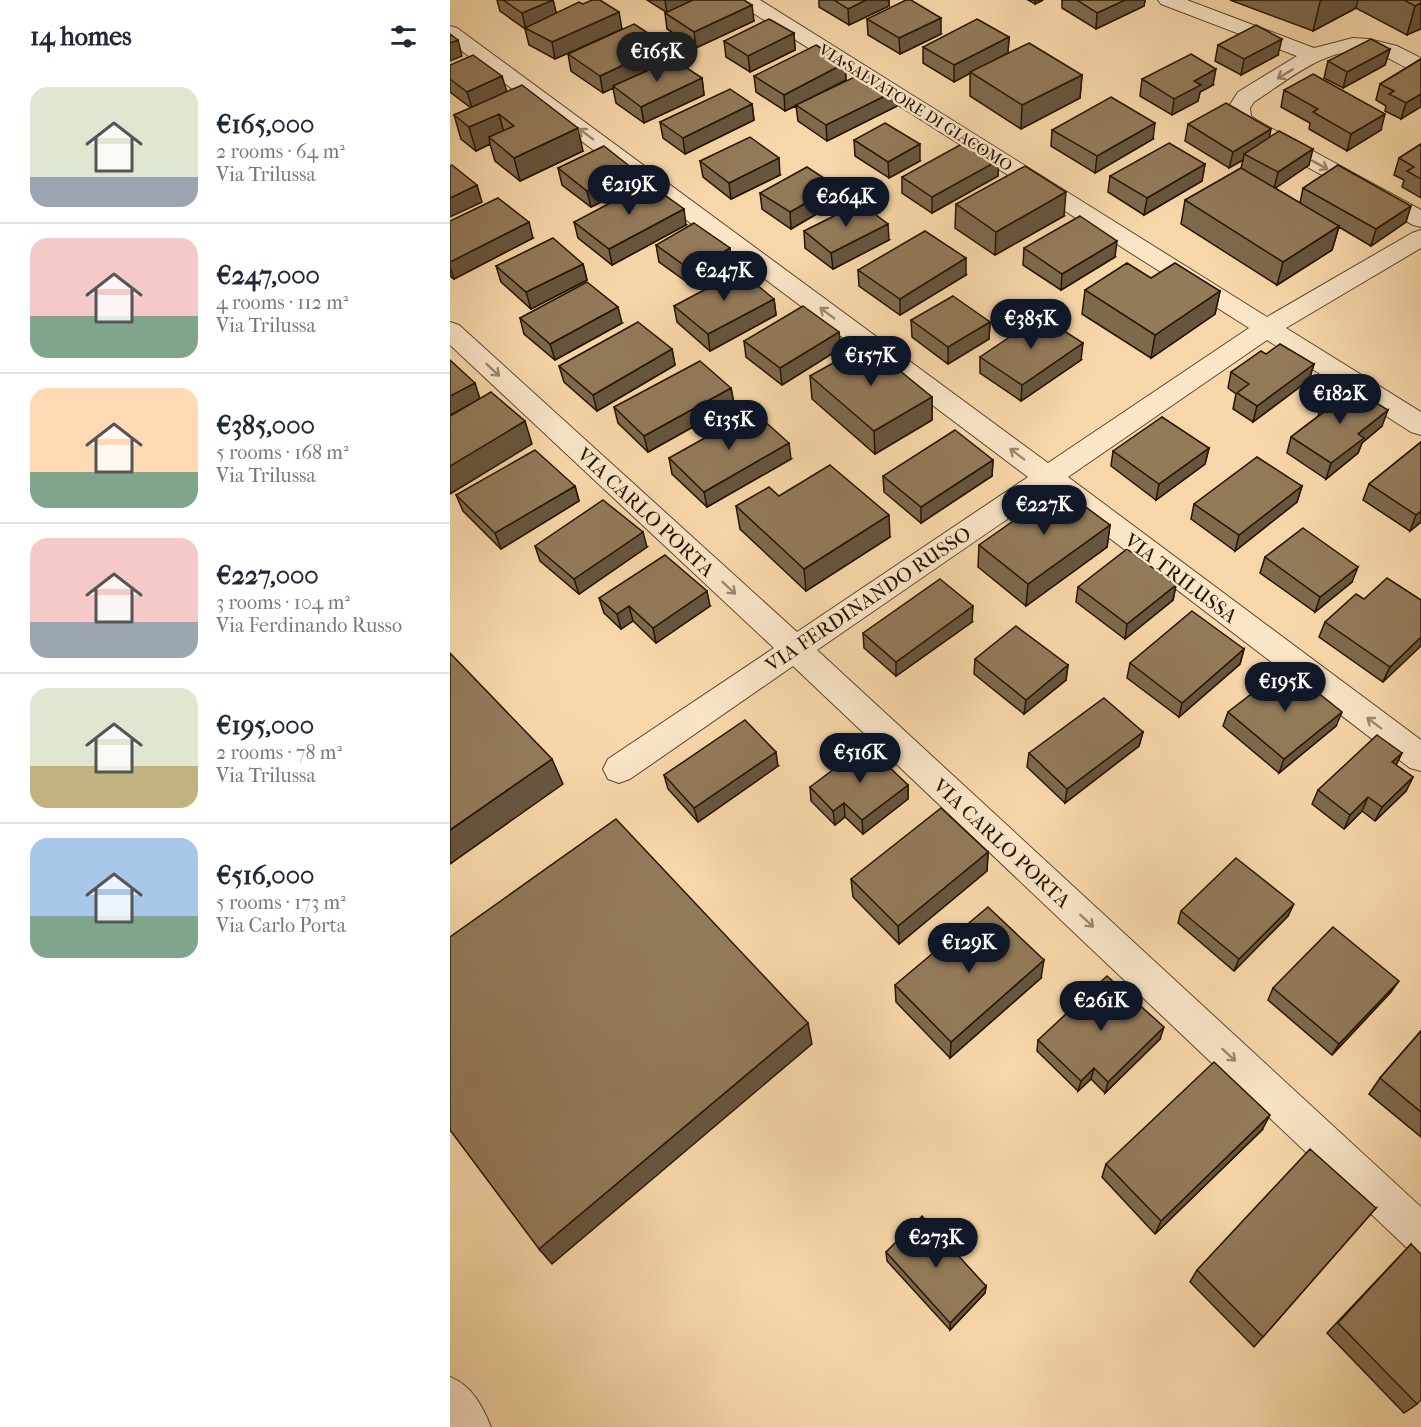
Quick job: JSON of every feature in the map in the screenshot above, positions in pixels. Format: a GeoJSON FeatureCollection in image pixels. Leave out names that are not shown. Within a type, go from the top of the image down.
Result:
{"type":"FeatureCollection","features":[{"type":"Feature","properties":{"kind":"street","name":"VIA SALVATORE DI GIACOMO"},"geometry":{"type":"LineString","coordinates":[[746,0],[1421,425]]}},
{"type":"Feature","properties":{"kind":"street"},"geometry":{"type":"LineString","coordinates":[[1168,0],[1316,56]]}},
{"type":"Feature","properties":{"kind":"street","name":"VIA TRILUSSA"},"geometry":{"type":"LineString","coordinates":[[450,32],[1421,758]]}},
{"type":"Feature","properties":{"kind":"street"},"geometry":{"type":"LineString","coordinates":[[1421,67],[1382,48],[1357,43],[1336,46],[1246,98],[1240,103],[1238,111],[1242,120],[1250,126],[1421,220]]}},
{"type":"Feature","properties":{"kind":"street","name":"VIA FERDINANDO RUSSO"},"geometry":{"type":"LineString","coordinates":[[619,769],[1267,327],[1421,238]]}},
{"type":"Feature","properties":{"kind":"street","name":"VIA CARLO PORTA"},"geometry":{"type":"LineString","coordinates":[[450,331],[795,649],[1421,1234]]}},
{"type":"Feature","properties":{"kind":"street"},"geometry":{"type":"LineString","coordinates":[[450,1398],[470,1427]]}},
{"type":"Feature","properties":{"kind":"building"},"geometry":{"type":"Polygon","coordinates":[[[503,0],[553,0],[522,13],[503,0]]]}},
{"type":"Feature","properties":{"kind":"building"},"geometry":{"type":"Polygon","coordinates":[[[592,0],[600,0],[619,12],[552,42],[525,28],[579,2],[583,4],[592,0]]]}},
{"type":"Feature","properties":{"kind":"building"},"geometry":{"type":"Polygon","coordinates":[[[693,0],[744,0],[752,5],[694,32],[665,13],[693,0]]]}},
{"type":"Feature","properties":{"kind":"building"},"geometry":{"type":"Polygon","coordinates":[[[834,0],[866,0],[848,9],[834,0]]]}},
{"type":"Feature","properties":{"kind":"building"},"geometry":{"type":"Polygon","coordinates":[[[906,0],[911,0],[941,18],[899,38],[867,19],[906,0]]]}},
{"type":"Feature","properties":{"kind":"building"},"geometry":{"type":"Polygon","coordinates":[[[1077,0],[1125,0],[1097,13],[1077,0]]]}},
{"type":"Feature","properties":{"kind":"building"},"geometry":{"type":"Polygon","coordinates":[[[1404,0],[1421,0],[1421,3],[1415,6],[1404,0]]]}},
{"type":"Feature","properties":{"kind":"building"},"geometry":{"type":"Polygon","coordinates":[[[769,19],[794,33],[748,56],[724,41],[769,19]]]}},
{"type":"Feature","properties":{"kind":"building"},"geometry":{"type":"Polygon","coordinates":[[[977,19],[1009,37],[954,65],[923,47],[977,19]]]}},
{"type":"Feature","properties":{"kind":"building"},"geometry":{"type":"Polygon","coordinates":[[[634,24],[666,45],[600,76],[568,54],[634,24]]]}},
{"type":"Feature","properties":{"kind":"building"},"geometry":{"type":"Polygon","coordinates":[[[1256,25],[1282,39],[1244,59],[1218,45],[1256,25]]]}},
{"type":"Feature","properties":{"kind":"building"},"geometry":{"type":"Polygon","coordinates":[[[450,34],[458,40],[450,43],[450,34]]]}},
{"type":"Feature","properties":{"kind":"building"},"geometry":{"type":"Polygon","coordinates":[[[1371,39],[1390,49],[1347,72],[1328,61],[1371,39]]]}},
{"type":"Feature","properties":{"kind":"building"},"geometry":{"type":"Polygon","coordinates":[[[1029,43],[1082,75],[1022,105],[970,72],[1029,43]]]}},
{"type":"Feature","properties":{"kind":"building"},"geometry":{"type":"Polygon","coordinates":[[[816,45],[845,63],[784,95],[754,76],[816,45]]]}},
{"type":"Feature","properties":{"kind":"building"},"geometry":{"type":"Polygon","coordinates":[[[1191,54],[1216,69],[1194,81],[1201,85],[1174,99],[1142,79],[1191,54]]]}},
{"type":"Feature","properties":{"kind":"building"},"geometry":{"type":"Polygon","coordinates":[[[473,55],[502,76],[467,92],[450,79],[450,65],[473,55]]]}},
{"type":"Feature","properties":{"kind":"building"},"geometry":{"type":"Polygon","coordinates":[[[673,59],[702,78],[641,107],[613,86],[673,59]]]}},
{"type":"Feature","properties":{"kind":"building"},"geometry":{"type":"Polygon","coordinates":[[[1421,59],[1421,94],[1406,103],[1389,94],[1394,91],[1380,84],[1421,59]]]}},
{"type":"Feature","properties":{"kind":"building"},"geometry":{"type":"Polygon","coordinates":[[[867,71],[897,90],[826,125],[796,105],[867,71]]]}},
{"type":"Feature","properties":{"kind":"building"},"geometry":{"type":"Polygon","coordinates":[[[1313,74],[1385,114],[1351,134],[1313,112],[1318,109],[1284,90],[1313,74]]]}},
{"type":"Feature","properties":{"kind":"building"},"geometry":{"type":"Polygon","coordinates":[[[522,85],[578,128],[514,158],[489,137],[514,126],[499,114],[469,127],[454,115],[522,85]]]}},
{"type":"Feature","properties":{"kind":"building"},"geometry":{"type":"Polygon","coordinates":[[[730,89],[752,104],[683,138],[660,122],[730,89]]]}},
{"type":"Feature","properties":{"kind":"building"},"geometry":{"type":"Polygon","coordinates":[[[1111,97],[1155,123],[1097,156],[1052,130],[1111,97]]]}},
{"type":"Feature","properties":{"kind":"building"},"geometry":{"type":"Polygon","coordinates":[[[1226,103],[1271,129],[1233,152],[1188,124],[1226,103]]]}},
{"type":"Feature","properties":{"kind":"building"},"geometry":{"type":"Polygon","coordinates":[[[885,123],[920,144],[888,162],[854,140],[885,123]]]}},
{"type":"Feature","properties":{"kind":"building"},"geometry":{"type":"Polygon","coordinates":[[[1279,131],[1313,149],[1278,172],[1244,154],[1279,131]]]}},
{"type":"Feature","properties":{"kind":"building"},"geometry":{"type":"Polygon","coordinates":[[[750,137],[779,158],[729,183],[700,161],[750,137]]]}},
{"type":"Feature","properties":{"kind":"building"},"geometry":{"type":"Polygon","coordinates":[[[969,140],[999,160],[932,197],[902,177],[969,140]]]}},
{"type":"Feature","properties":{"kind":"building"},"geometry":{"type":"Polygon","coordinates":[[[1169,143],[1205,164],[1147,198],[1110,176],[1169,143]]]}},
{"type":"Feature","properties":{"kind":"building"},"geometry":{"type":"Polygon","coordinates":[[[1421,144],[1421,179],[1407,171],[1414,167],[1399,158],[1421,144]]]}},
{"type":"Feature","properties":{"kind":"building"},"geometry":{"type":"Polygon","coordinates":[[[604,146],[632,168],[587,191],[558,168],[604,146]]]}},
{"type":"Feature","properties":{"kind":"building"},"geometry":{"type":"Polygon","coordinates":[[[452,165],[477,185],[450,198],[450,166],[452,165]]]}},
{"type":"Feature","properties":{"kind":"building"},"geometry":{"type":"Polygon","coordinates":[[[1338,165],[1411,206],[1376,229],[1303,188],[1338,165]]]}},
{"type":"Feature","properties":{"kind":"building"},"geometry":{"type":"Polygon","coordinates":[[[1025,166],[1066,192],[996,232],[956,204],[1025,166]]]}},
{"type":"Feature","properties":{"kind":"building"},"geometry":{"type":"Polygon","coordinates":[[[807,167],[836,186],[790,212],[760,193],[807,167]]]}},
{"type":"Feature","properties":{"kind":"building"},"geometry":{"type":"Polygon","coordinates":[[[1241,168],[1339,226],[1283,262],[1185,200],[1241,168]]]}},
{"type":"Feature","properties":{"kind":"building"},"geometry":{"type":"Polygon","coordinates":[[[648,183],[684,209],[609,249],[574,222],[648,183]]]}},
{"type":"Feature","properties":{"kind":"building"},"geometry":{"type":"Polygon","coordinates":[[[498,198],[529,222],[450,262],[450,221],[498,198]]]}},
{"type":"Feature","properties":{"kind":"building"},"geometry":{"type":"Polygon","coordinates":[[[860,203],[888,224],[831,253],[804,231],[860,203]]]}},
{"type":"Feature","properties":{"kind":"building"},"geometry":{"type":"Polygon","coordinates":[[[1080,216],[1117,241],[1062,274],[1024,248],[1080,216]]]}},
{"type":"Feature","properties":{"kind":"building"},"geometry":{"type":"Polygon","coordinates":[[[694,223],[730,248],[692,271],[656,245],[694,223]]]}},
{"type":"Feature","properties":{"kind":"building"},"geometry":{"type":"Polygon","coordinates":[[[925,231],[966,258],[900,299],[858,270],[925,231]]]}},
{"type":"Feature","properties":{"kind":"building"},"geometry":{"type":"Polygon","coordinates":[[[553,238],[583,264],[526,292],[496,266],[553,238]]]}},
{"type":"Feature","properties":{"kind":"building"},"geometry":{"type":"Polygon","coordinates":[[[1127,263],[1151,278],[1175,263],[1220,291],[1155,335],[1085,290],[1127,263]]]}},
{"type":"Feature","properties":{"kind":"building"},"geometry":{"type":"Polygon","coordinates":[[[740,271],[774,299],[708,334],[674,306],[740,271]]]}},
{"type":"Feature","properties":{"kind":"building"},"geometry":{"type":"Polygon","coordinates":[[[587,282],[618,307],[550,344],[520,318],[587,282]]]}},
{"type":"Feature","properties":{"kind":"building"},"geometry":{"type":"Polygon","coordinates":[[[953,296],[990,322],[948,347],[911,320],[953,296]]]}},
{"type":"Feature","properties":{"kind":"building"},"geometry":{"type":"Polygon","coordinates":[[[803,306],[839,332],[780,368],[744,341],[803,306]]]}},
{"type":"Feature","properties":{"kind":"building"},"geometry":{"type":"Polygon","coordinates":[[[1041,316],[1083,343],[1022,385],[980,357],[1041,316]]]}},
{"type":"Feature","properties":{"kind":"building"},"geometry":{"type":"Polygon","coordinates":[[[638,322],[672,349],[593,395],[559,366],[638,322]]]}},
{"type":"Feature","properties":{"kind":"building"},"geometry":{"type":"Polygon","coordinates":[[[867,344],[932,397],[874,431],[810,376],[867,344]]]}},
{"type":"Feature","properties":{"kind":"building"},"geometry":{"type":"Polygon","coordinates":[[[1280,344],[1314,364],[1257,406],[1237,393],[1249,384],[1231,372],[1261,351],[1266,354],[1280,344]]]}},
{"type":"Feature","properties":{"kind":"building"},"geometry":{"type":"Polygon","coordinates":[[[450,360],[475,383],[450,396],[450,360]]]}},
{"type":"Feature","properties":{"kind":"building"},"geometry":{"type":"Polygon","coordinates":[[[700,361],[731,388],[644,436],[614,407],[700,361]]]}},
{"type":"Feature","properties":{"kind":"building"},"geometry":{"type":"Polygon","coordinates":[[[1350,387],[1388,410],[1358,434],[1364,438],[1331,463],[1291,437],[1324,412],[1320,410],[1350,387]]]}},
{"type":"Feature","properties":{"kind":"building"},"geometry":{"type":"Polygon","coordinates":[[[491,392],[525,421],[450,466],[450,416],[491,392]]]}},
{"type":"Feature","properties":{"kind":"building"},"geometry":{"type":"Polygon","coordinates":[[[753,411],[789,443],[704,492],[669,458],[753,411]]]}},
{"type":"Feature","properties":{"kind":"building"},"geometry":{"type":"Polygon","coordinates":[[[1162,417],[1209,448],[1159,484],[1113,451],[1162,417]]]}},
{"type":"Feature","properties":{"kind":"building"},"geometry":{"type":"Polygon","coordinates":[[[955,430],[993,460],[921,507],[883,476],[955,430]]]}},
{"type":"Feature","properties":{"kind":"building"},"geometry":{"type":"Polygon","coordinates":[[[1421,442],[1421,511],[1416,515],[1369,484],[1421,442]]]}},
{"type":"Feature","properties":{"kind":"building"},"geometry":{"type":"Polygon","coordinates":[[[535,450],[575,486],[495,533],[456,495],[535,450]]]}},
{"type":"Feature","properties":{"kind":"building"},"geometry":{"type":"Polygon","coordinates":[[[1257,457],[1302,486],[1239,535],[1194,504],[1257,457]]]}},
{"type":"Feature","properties":{"kind":"building"},"geometry":{"type":"Polygon","coordinates":[[[830,465],[889,515],[804,569],[736,506],[769,487],[779,496],[830,465]]]}},
{"type":"Feature","properties":{"kind":"building"},"geometry":{"type":"Polygon","coordinates":[[[1060,488],[1110,525],[1028,584],[979,545],[1060,488]]]}},
{"type":"Feature","properties":{"kind":"building"},"geometry":{"type":"Polygon","coordinates":[[[603,500],[643,532],[574,579],[535,546],[603,500]]]}},
{"type":"Feature","properties":{"kind":"building"},"geometry":{"type":"Polygon","coordinates":[[[1303,528],[1358,567],[1320,597],[1265,557],[1303,528]]]}},
{"type":"Feature","properties":{"kind":"building"},"geometry":{"type":"Polygon","coordinates":[[[1127,549],[1176,585],[1127,624],[1078,587],[1127,549]]]}},
{"type":"Feature","properties":{"kind":"building"},"geometry":{"type":"Polygon","coordinates":[[[665,555],[707,591],[653,628],[629,606],[617,614],[599,598],[665,555]]]}},
{"type":"Feature","properties":{"kind":"building"},"geometry":{"type":"Polygon","coordinates":[[[1387,578],[1421,600],[1421,637],[1390,667],[1325,622],[1356,594],[1364,599],[1387,578]]]}},
{"type":"Feature","properties":{"kind":"building"},"geometry":{"type":"Polygon","coordinates":[[[940,579],[973,606],[896,662],[863,633],[940,579]]]}},
{"type":"Feature","properties":{"kind":"building"},"geometry":{"type":"Polygon","coordinates":[[[1192,611],[1244,649],[1182,703],[1130,663],[1192,611]]]}},
{"type":"Feature","properties":{"kind":"building"},"geometry":{"type":"Polygon","coordinates":[[[1016,626],[1068,665],[1026,700],[975,659],[1016,626]]]}},
{"type":"Feature","properties":{"kind":"building"},"geometry":{"type":"Polygon","coordinates":[[[450,653],[552,759],[450,830],[450,653]]]}},
{"type":"Feature","properties":{"kind":"building"},"geometry":{"type":"Polygon","coordinates":[[[1286,667],[1342,712],[1284,759],[1228,712],[1286,667]]]}},
{"type":"Feature","properties":{"kind":"building"},"geometry":{"type":"Polygon","coordinates":[[[1104,698],[1143,732],[1067,789],[1029,753],[1104,698]]]}},
{"type":"Feature","properties":{"kind":"building"},"geometry":{"type":"Polygon","coordinates":[[[745,720],[776,752],[694,808],[664,775],[745,720]]]}},
{"type":"Feature","properties":{"kind":"building"},"geometry":{"type":"Polygon","coordinates":[[[1377,735],[1402,753],[1392,762],[1413,777],[1382,807],[1368,797],[1350,815],[1318,790],[1377,735]]]}},
{"type":"Feature","properties":{"kind":"building"},"geometry":{"type":"Polygon","coordinates":[[[866,745],[908,785],[862,820],[844,803],[833,811],[810,787],[866,745]]]}},
{"type":"Feature","properties":{"kind":"building"},"geometry":{"type":"Polygon","coordinates":[[[941,808],[988,852],[898,926],[851,879],[941,808]]]}},
{"type":"Feature","properties":{"kind":"building"},"geometry":{"type":"Polygon","coordinates":[[[616,819],[808,1023],[539,1249],[450,1130],[450,937],[616,819]]]}},
{"type":"Feature","properties":{"kind":"building"},"geometry":{"type":"Polygon","coordinates":[[[1236,858],[1294,904],[1239,959],[1181,911],[1236,858]]]}},
{"type":"Feature","properties":{"kind":"building"},"geometry":{"type":"Polygon","coordinates":[[[988,907],[1044,960],[951,1042],[895,985],[988,907]]]}},
{"type":"Feature","properties":{"kind":"building"},"geometry":{"type":"Polygon","coordinates":[[[1333,927],[1399,981],[1339,1044],[1273,988],[1333,927]]]}},
{"type":"Feature","properties":{"kind":"building"},"geometry":{"type":"Polygon","coordinates":[[[1107,976],[1164,1027],[1108,1082],[1094,1068],[1081,1081],[1038,1040],[1107,976]]]}},
{"type":"Feature","properties":{"kind":"building"},"geometry":{"type":"Polygon","coordinates":[[[1421,1031],[1421,1112],[1380,1078],[1421,1031]]]}},
{"type":"Feature","properties":{"kind":"building"},"geometry":{"type":"Polygon","coordinates":[[[1214,1062],[1270,1115],[1161,1221],[1106,1164],[1214,1062]]]}},
{"type":"Feature","properties":{"kind":"building"},"geometry":{"type":"Polygon","coordinates":[[[1310,1149],[1376,1208],[1263,1337],[1197,1270],[1310,1149]]]}},
{"type":"Feature","properties":{"kind":"building"},"geometry":{"type":"Polygon","coordinates":[[[922,1216],[986,1286],[950,1323],[886,1252],[922,1216]]]}},
{"type":"Feature","properties":{"kind":"building"},"geometry":{"type":"Polygon","coordinates":[[[1411,1244],[1421,1254],[1421,1400],[1417,1404],[1338,1323],[1411,1244]]]}}]}
